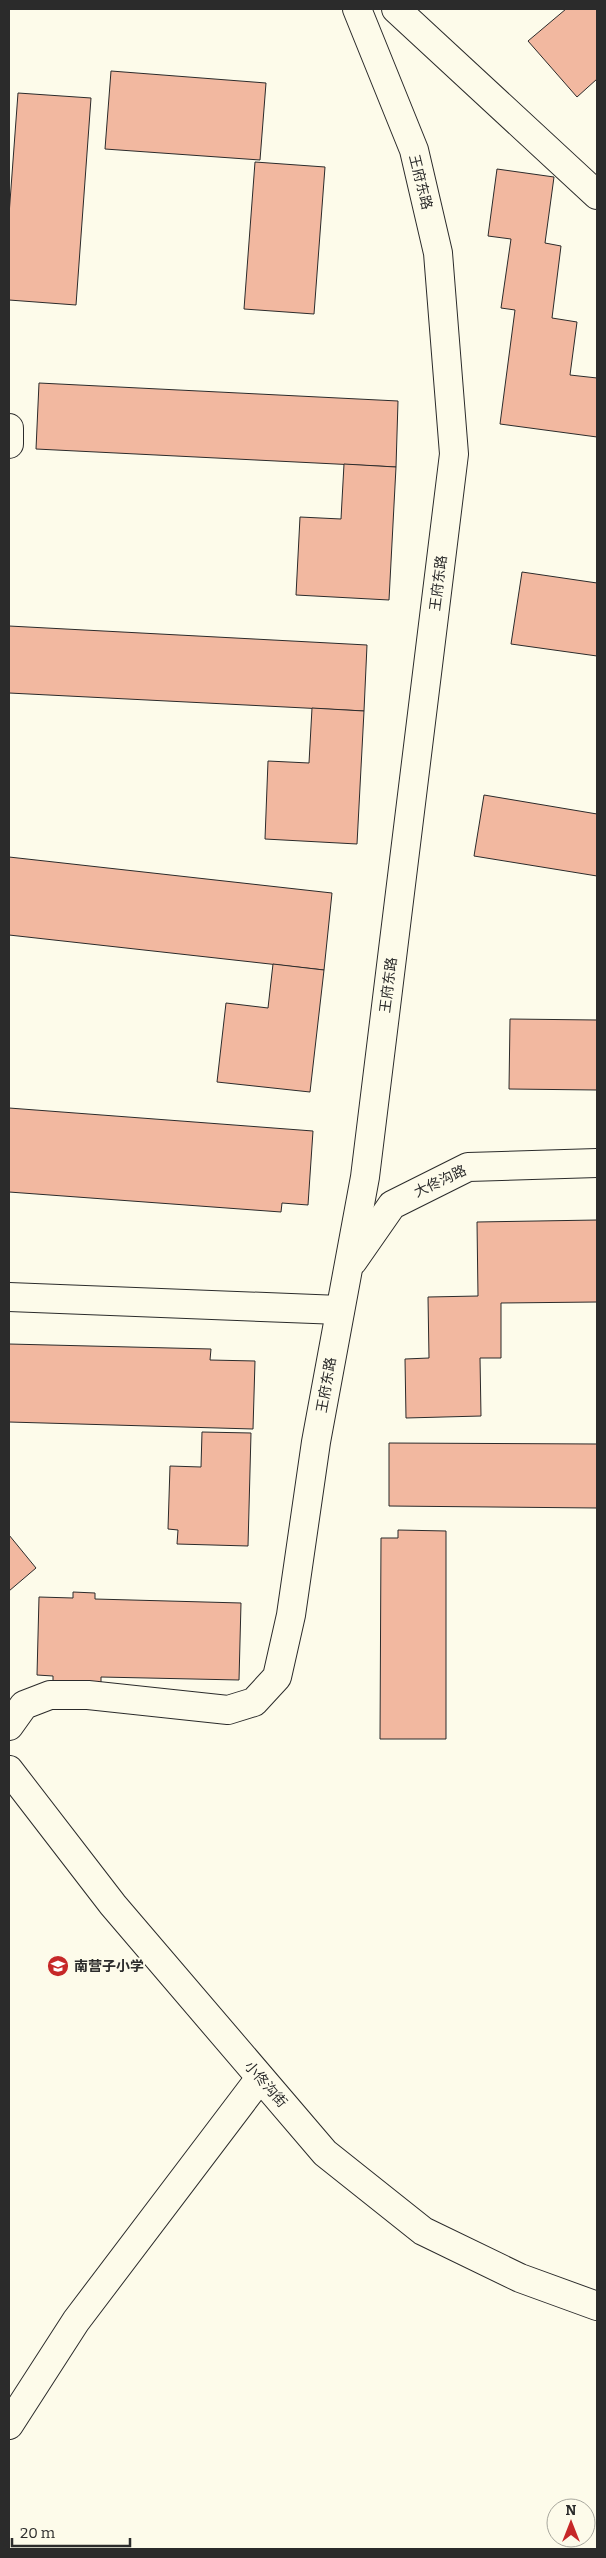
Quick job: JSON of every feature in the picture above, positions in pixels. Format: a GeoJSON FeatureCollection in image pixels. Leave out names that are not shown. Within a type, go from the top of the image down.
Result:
{"type":"FeatureCollection","features":[{"type":"Feature","properties":{"kind":"street","name":"王府东路"},"geometry":{"type":"LineString","coordinates":[[9,1726],[24,1705],[50,1695],[88,1695],[228,1710],[254,1702],[277,1677],[290,1615],[316,1442],[365,1177],[454,454],[438,253],[414,150],[357,9]]}},
{"type":"Feature","properties":{"kind":"street"},"geometry":{"type":"LineString","coordinates":[[396,9],[597,195]]}},
{"type":"Feature","properties":{"kind":"street"},"geometry":{"type":"LineString","coordinates":[[9,428],[9,444]]}},
{"type":"Feature","properties":{"kind":"street","name":"大佟沟路"},"geometry":{"type":"LineString","coordinates":[[348,1268],[392,1204],[468,1167],[597,1163]]}},
{"type":"Feature","properties":{"kind":"street"},"geometry":{"type":"LineString","coordinates":[[9,1296],[340,1310]]}},
{"type":"Feature","properties":{"kind":"street","name":"小佟沟街"},"geometry":{"type":"LineString","coordinates":[[9,1770],[113,1905],[325,2153],[423,2230],[520,2278],[597,2306]]}},
{"type":"Feature","properties":{"kind":"street"},"geometry":{"type":"LineString","coordinates":[[9,2425],[76,2321],[260,2078]]}},
{"type":"Feature","properties":{"kind":"building"},"geometry":{"type":"Polygon","coordinates":[[[566,9],[597,9],[597,79],[577,97],[528,41],[566,9]]]}},
{"type":"Feature","properties":{"kind":"building"},"geometry":{"type":"Polygon","coordinates":[[[111,71],[266,83],[260,160],[105,149],[111,71]]]}},
{"type":"Feature","properties":{"kind":"building"},"geometry":{"type":"Polygon","coordinates":[[[18,93],[91,98],[76,305],[9,300],[9,215],[18,93]]]}},
{"type":"Feature","properties":{"kind":"building"},"geometry":{"type":"Polygon","coordinates":[[[255,162],[325,167],[314,314],[244,309],[255,162]]]}},
{"type":"Feature","properties":{"kind":"building"},"geometry":{"type":"Polygon","coordinates":[[[497,169],[554,177],[545,243],[561,246],[552,318],[577,322],[570,375],[597,378],[597,437],[500,424],[515,310],[501,308],[511,239],[488,236],[497,169]]]}},
{"type":"Feature","properties":{"kind":"building"},"geometry":{"type":"Polygon","coordinates":[[[39,383],[398,401],[396,467],[36,449],[39,383]]]}},
{"type":"Feature","properties":{"kind":"building"},"geometry":{"type":"Polygon","coordinates":[[[344,464],[396,467],[389,600],[296,595],[300,517],[341,519],[344,464]]]}},
{"type":"Feature","properties":{"kind":"building"},"geometry":{"type":"Polygon","coordinates":[[[522,572],[597,583],[597,656],[511,644],[522,572]]]}},
{"type":"Feature","properties":{"kind":"building"},"geometry":{"type":"Polygon","coordinates":[[[9,626],[367,645],[364,711],[9,693],[9,626]]]}},
{"type":"Feature","properties":{"kind":"building"},"geometry":{"type":"Polygon","coordinates":[[[312,708],[364,711],[357,844],[265,839],[268,761],[309,763],[312,708]]]}},
{"type":"Feature","properties":{"kind":"building"},"geometry":{"type":"Polygon","coordinates":[[[484,795],[597,814],[597,876],[474,856],[484,795]]]}},
{"type":"Feature","properties":{"kind":"building"},"geometry":{"type":"Polygon","coordinates":[[[9,857],[332,893],[324,970],[9,935],[9,857]]]}},
{"type":"Feature","properties":{"kind":"building"},"geometry":{"type":"Polygon","coordinates":[[[273,964],[324,970],[310,1092],[217,1082],[226,1003],[268,1008],[273,964]]]}},
{"type":"Feature","properties":{"kind":"building"},"geometry":{"type":"Polygon","coordinates":[[[510,1019],[597,1020],[597,1090],[509,1089],[510,1019]]]}},
{"type":"Feature","properties":{"kind":"building"},"geometry":{"type":"Polygon","coordinates":[[[9,1108],[313,1131],[308,1205],[282,1203],[281,1212],[9,1192],[9,1108]]]}},
{"type":"Feature","properties":{"kind":"building"},"geometry":{"type":"Polygon","coordinates":[[[597,1220],[597,1302],[501,1303],[501,1358],[480,1358],[481,1416],[406,1418],[405,1359],[429,1358],[428,1297],[478,1296],[477,1222],[597,1220]]]}},
{"type":"Feature","properties":{"kind":"building"},"geometry":{"type":"Polygon","coordinates":[[[9,1344],[211,1349],[210,1360],[255,1361],[253,1429],[9,1422],[9,1344]]]}},
{"type":"Feature","properties":{"kind":"building"},"geometry":{"type":"Polygon","coordinates":[[[202,1432],[251,1433],[248,1546],[177,1544],[178,1530],[168,1529],[170,1466],[201,1467],[202,1432]]]}},
{"type":"Feature","properties":{"kind":"building"},"geometry":{"type":"Polygon","coordinates":[[[389,1443],[597,1444],[597,1508],[389,1506],[389,1443]]]}},
{"type":"Feature","properties":{"kind":"building"},"geometry":{"type":"Polygon","coordinates":[[[398,1530],[446,1531],[446,1739],[380,1739],[381,1538],[398,1538],[398,1530]]]}},
{"type":"Feature","properties":{"kind":"building"},"geometry":{"type":"Polygon","coordinates":[[[9,1535],[36,1568],[9,1591],[9,1535]]]}},
{"type":"Feature","properties":{"kind":"building"},"geometry":{"type":"Polygon","coordinates":[[[73,1592],[95,1593],[95,1599],[241,1603],[239,1680],[101,1677],[101,1684],[53,1683],[53,1676],[37,1675],[39,1597],[73,1598],[73,1592]]]}},
{"type":"Feature","properties":{"kind":"place","name":"南营子小学"},"geometry":{"type":"Point","coordinates":[58,1966]}}]}
